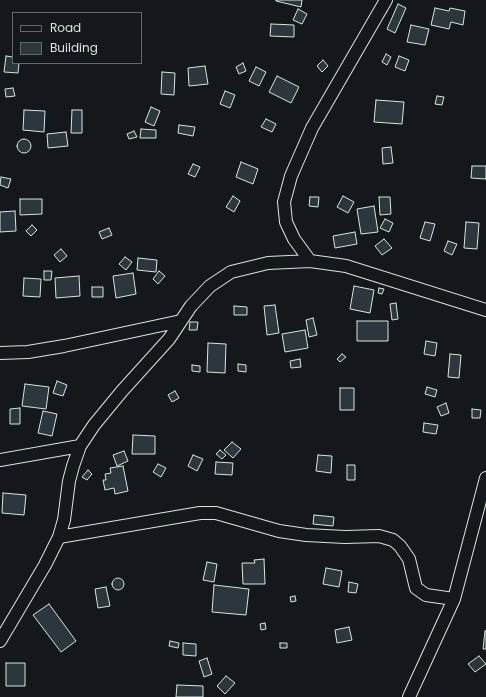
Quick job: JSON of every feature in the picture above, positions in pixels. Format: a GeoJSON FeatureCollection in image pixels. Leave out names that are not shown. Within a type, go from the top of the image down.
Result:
{"type":"FeatureCollection","features":[{"type":"Feature","properties":{"kind":"street"},"geometry":{"type":"LineString","coordinates":[[310,261],[294,239],[286,222],[284,202],[291,176],[312,128],[386,0]]}},
{"type":"Feature","properties":{"kind":"street"},"geometry":{"type":"LineString","coordinates":[[0,641],[45,565],[58,537],[64,520],[69,481],[80,446],[94,425],[169,338],[191,306],[210,286],[231,272],[268,263],[310,261],[346,266],[486,310]]}},
{"type":"Feature","properties":{"kind":"street"},"geometry":{"type":"LineString","coordinates":[[0,353],[28,352],[64,346],[181,321]]}},
{"type":"Feature","properties":{"kind":"street"},"geometry":{"type":"LineString","coordinates":[[0,460],[80,446]]}},
{"type":"Feature","properties":{"kind":"street"},"geometry":{"type":"LineString","coordinates":[[409,697],[454,599],[486,478]]}},
{"type":"Feature","properties":{"kind":"street"},"geometry":{"type":"LineString","coordinates":[[58,537],[200,513],[216,514],[279,531],[306,535],[345,537],[379,536],[393,540],[400,546],[409,559],[416,588],[426,595],[454,599]]}},
{"type":"Feature","properties":{"kind":"building"},"geometry":{"type":"Polygon","coordinates":[[[276,0],[302,0],[301,7],[276,0]]]}},
{"type":"Feature","properties":{"kind":"building"},"geometry":{"type":"Polygon","coordinates":[[[398,4],[406,8],[395,33],[387,29],[398,4]]]}},
{"type":"Feature","properties":{"kind":"building"},"geometry":{"type":"Polygon","coordinates":[[[435,8],[449,11],[450,8],[465,11],[463,25],[451,22],[449,29],[431,25],[435,8]]]}},
{"type":"Feature","properties":{"kind":"building"},"geometry":{"type":"Polygon","coordinates":[[[298,9],[307,14],[302,24],[293,20],[298,9]]]}},
{"type":"Feature","properties":{"kind":"building"},"geometry":{"type":"Polygon","coordinates":[[[271,24],[294,25],[294,37],[270,36],[271,24]]]}},
{"type":"Feature","properties":{"kind":"building"},"geometry":{"type":"Polygon","coordinates":[[[411,25],[429,29],[425,45],[407,42],[411,25]]]}},
{"type":"Feature","properties":{"kind":"building"},"geometry":{"type":"Polygon","coordinates":[[[386,54],[391,57],[387,65],[382,62],[386,54]]]}},
{"type":"Feature","properties":{"kind":"building"},"geometry":{"type":"Polygon","coordinates":[[[6,56],[12,57],[12,64],[19,64],[18,73],[4,72],[6,56]]]}},
{"type":"Feature","properties":{"kind":"building"},"geometry":{"type":"Polygon","coordinates":[[[399,56],[409,60],[405,71],[395,67],[399,56]]]}},
{"type":"Feature","properties":{"kind":"building"},"geometry":{"type":"Polygon","coordinates":[[[323,60],[328,66],[322,72],[317,66],[323,60]]]}},
{"type":"Feature","properties":{"kind":"building"},"geometry":{"type":"Polygon","coordinates":[[[243,63],[246,71],[239,74],[236,67],[243,63]]]}},
{"type":"Feature","properties":{"kind":"building"},"geometry":{"type":"Polygon","coordinates":[[[205,66],[208,84],[189,86],[188,68],[205,66]]]}},
{"type":"Feature","properties":{"kind":"building"},"geometry":{"type":"Polygon","coordinates":[[[256,67],[266,72],[259,86],[249,81],[256,67]]]}},
{"type":"Feature","properties":{"kind":"building"},"geometry":{"type":"Polygon","coordinates":[[[162,72],[175,73],[174,95],[161,94],[162,72]]]}},
{"type":"Feature","properties":{"kind":"building"},"geometry":{"type":"Polygon","coordinates":[[[277,76],[299,87],[291,103],[269,92],[277,76]]]}},
{"type":"Feature","properties":{"kind":"building"},"geometry":{"type":"Polygon","coordinates":[[[13,88],[15,96],[6,97],[5,89],[13,88]]]}},
{"type":"Feature","properties":{"kind":"building"},"geometry":{"type":"Polygon","coordinates":[[[225,91],[235,95],[230,108],[220,104],[225,91]]]}},
{"type":"Feature","properties":{"kind":"building"},"geometry":{"type":"Polygon","coordinates":[[[437,96],[444,97],[442,105],[435,104],[437,96]]]}},
{"type":"Feature","properties":{"kind":"building"},"geometry":{"type":"Polygon","coordinates":[[[376,100],[404,102],[402,124],[374,122],[376,100]]]}},
{"type":"Feature","properties":{"kind":"building"},"geometry":{"type":"Polygon","coordinates":[[[151,107],[160,111],[154,126],[145,122],[151,107]]]}},
{"type":"Feature","properties":{"kind":"building"},"geometry":{"type":"Polygon","coordinates":[[[24,110],[45,111],[44,132],[23,130],[24,110]]]}},
{"type":"Feature","properties":{"kind":"building"},"geometry":{"type":"Polygon","coordinates":[[[72,110],[82,110],[82,133],[71,133],[72,110]]]}},
{"type":"Feature","properties":{"kind":"building"},"geometry":{"type":"Polygon","coordinates":[[[266,119],[276,124],[272,132],[261,127],[266,119]]]}},
{"type":"Feature","properties":{"kind":"building"},"geometry":{"type":"Polygon","coordinates":[[[179,125],[195,127],[193,136],[178,133],[179,125]]]}},
{"type":"Feature","properties":{"kind":"building"},"geometry":{"type":"Polygon","coordinates":[[[141,129],[156,130],[156,138],[140,138],[141,129]]]}},
{"type":"Feature","properties":{"kind":"building"},"geometry":{"type":"Polygon","coordinates":[[[134,131],[137,137],[129,139],[127,134],[134,131]]]}},
{"type":"Feature","properties":{"kind":"building"},"geometry":{"type":"Polygon","coordinates":[[[66,132],[68,146],[48,148],[47,134],[66,132]]]}},
{"type":"Feature","properties":{"kind":"building"},"geometry":{"type":"Polygon","coordinates":[[[21,139],[27,139],[31,143],[31,149],[27,153],[21,153],[17,149],[17,143],[21,139]]]}},
{"type":"Feature","properties":{"kind":"building"},"geometry":{"type":"Polygon","coordinates":[[[391,147],[393,163],[383,164],[382,148],[391,147]]]}},
{"type":"Feature","properties":{"kind":"building"},"geometry":{"type":"Polygon","coordinates":[[[241,162],[258,169],[253,184],[236,177],[241,162]]]}},
{"type":"Feature","properties":{"kind":"building"},"geometry":{"type":"Polygon","coordinates":[[[193,164],[200,167],[195,177],[188,174],[193,164]]]}},
{"type":"Feature","properties":{"kind":"building"},"geometry":{"type":"Polygon","coordinates":[[[472,166],[486,166],[486,179],[471,178],[472,166]]]}},
{"type":"Feature","properties":{"kind":"building"},"geometry":{"type":"Polygon","coordinates":[[[1,177],[11,179],[8,188],[0,185],[1,177]]]}},
{"type":"Feature","properties":{"kind":"building"},"geometry":{"type":"Polygon","coordinates":[[[233,196],[240,201],[234,212],[226,207],[233,196]]]}},
{"type":"Feature","properties":{"kind":"building"},"geometry":{"type":"Polygon","coordinates":[[[343,196],[354,202],[348,213],[337,207],[343,196]]]}},
{"type":"Feature","properties":{"kind":"building"},"geometry":{"type":"Polygon","coordinates":[[[310,197],[319,197],[318,207],[309,206],[310,197]]]}},
{"type":"Feature","properties":{"kind":"building"},"geometry":{"type":"Polygon","coordinates":[[[379,197],[390,197],[391,214],[380,215],[379,197]]]}},
{"type":"Feature","properties":{"kind":"building"},"geometry":{"type":"Polygon","coordinates":[[[20,199],[42,199],[42,214],[20,215],[20,199]]]}},
{"type":"Feature","properties":{"kind":"building"},"geometry":{"type":"Polygon","coordinates":[[[374,206],[378,232],[361,234],[357,209],[374,206]]]}},
{"type":"Feature","properties":{"kind":"building"},"geometry":{"type":"Polygon","coordinates":[[[15,211],[16,231],[0,232],[0,212],[15,211]]]}},
{"type":"Feature","properties":{"kind":"building"},"geometry":{"type":"Polygon","coordinates":[[[385,219],[393,223],[389,232],[380,228],[385,219]]]}},
{"type":"Feature","properties":{"kind":"building"},"geometry":{"type":"Polygon","coordinates":[[[425,222],[435,224],[430,241],[420,238],[425,222]]]}},
{"type":"Feature","properties":{"kind":"building"},"geometry":{"type":"Polygon","coordinates":[[[466,222],[479,223],[477,249],[464,248],[466,222]]]}},
{"type":"Feature","properties":{"kind":"building"},"geometry":{"type":"Polygon","coordinates":[[[32,225],[37,230],[31,236],[26,231],[32,225]]]}},
{"type":"Feature","properties":{"kind":"building"},"geometry":{"type":"Polygon","coordinates":[[[109,228],[112,235],[102,239],[99,232],[109,228]]]}},
{"type":"Feature","properties":{"kind":"building"},"geometry":{"type":"Polygon","coordinates":[[[355,232],[357,244],[335,248],[333,236],[355,232]]]}},
{"type":"Feature","properties":{"kind":"building"},"geometry":{"type":"Polygon","coordinates":[[[384,239],[392,248],[382,255],[375,246],[384,239]]]}},
{"type":"Feature","properties":{"kind":"building"},"geometry":{"type":"Polygon","coordinates":[[[448,241],[457,244],[452,255],[444,251],[448,241]]]}},
{"type":"Feature","properties":{"kind":"building"},"geometry":{"type":"Polygon","coordinates":[[[61,249],[67,256],[60,262],[54,255],[61,249]]]}},
{"type":"Feature","properties":{"kind":"building"},"geometry":{"type":"Polygon","coordinates":[[[125,257],[132,262],[126,270],[119,264],[125,257]]]}},
{"type":"Feature","properties":{"kind":"building"},"geometry":{"type":"Polygon","coordinates":[[[138,258],[157,260],[156,272],[137,270],[138,258]]]}},
{"type":"Feature","properties":{"kind":"building"},"geometry":{"type":"Polygon","coordinates":[[[44,271],[52,271],[51,280],[44,280],[44,271]]]}},
{"type":"Feature","properties":{"kind":"building"},"geometry":{"type":"Polygon","coordinates":[[[159,271],[165,276],[158,284],[153,279],[159,271]]]}},
{"type":"Feature","properties":{"kind":"building"},"geometry":{"type":"Polygon","coordinates":[[[133,273],[136,294],[116,298],[113,276],[133,273]]]}},
{"type":"Feature","properties":{"kind":"building"},"geometry":{"type":"Polygon","coordinates":[[[79,276],[80,296],[56,298],[55,278],[79,276]]]}},
{"type":"Feature","properties":{"kind":"building"},"geometry":{"type":"Polygon","coordinates":[[[24,278],[41,279],[40,297],[23,296],[24,278]]]}},
{"type":"Feature","properties":{"kind":"building"},"geometry":{"type":"Polygon","coordinates":[[[354,286],[374,290],[370,313],[350,309],[354,286]]]}},
{"type":"Feature","properties":{"kind":"building"},"geometry":{"type":"Polygon","coordinates":[[[92,287],[103,287],[103,297],[92,297],[92,287]]]}},
{"type":"Feature","properties":{"kind":"building"},"geometry":{"type":"Polygon","coordinates":[[[379,288],[384,289],[382,294],[378,293],[379,288]]]}},
{"type":"Feature","properties":{"kind":"building"},"geometry":{"type":"Polygon","coordinates":[[[396,303],[398,319],[392,320],[390,304],[396,303]]]}},
{"type":"Feature","properties":{"kind":"building"},"geometry":{"type":"Polygon","coordinates":[[[275,305],[279,333],[267,335],[264,306],[275,305]]]}},
{"type":"Feature","properties":{"kind":"building"},"geometry":{"type":"Polygon","coordinates":[[[234,306],[247,307],[247,315],[234,315],[234,306]]]}},
{"type":"Feature","properties":{"kind":"building"},"geometry":{"type":"Polygon","coordinates":[[[313,318],[317,335],[309,337],[306,320],[313,318]]]}},
{"type":"Feature","properties":{"kind":"building"},"geometry":{"type":"Polygon","coordinates":[[[357,321],[388,321],[388,341],[357,341],[357,321]]]}},
{"type":"Feature","properties":{"kind":"building"},"geometry":{"type":"Polygon","coordinates":[[[190,322],[198,322],[197,330],[189,330],[190,322]]]}},
{"type":"Feature","properties":{"kind":"building"},"geometry":{"type":"Polygon","coordinates":[[[305,330],[308,348],[285,352],[282,334],[305,330]]]}},
{"type":"Feature","properties":{"kind":"building"},"geometry":{"type":"Polygon","coordinates":[[[426,341],[437,343],[435,356],[424,354],[426,341]]]}},
{"type":"Feature","properties":{"kind":"building"},"geometry":{"type":"Polygon","coordinates":[[[208,343],[226,344],[225,373],[207,372],[208,343]]]}},
{"type":"Feature","properties":{"kind":"building"},"geometry":{"type":"Polygon","coordinates":[[[342,354],[346,357],[340,362],[337,359],[342,354]]]}},
{"type":"Feature","properties":{"kind":"building"},"geometry":{"type":"Polygon","coordinates":[[[450,354],[461,355],[459,378],[448,377],[450,354]]]}},
{"type":"Feature","properties":{"kind":"building"},"geometry":{"type":"Polygon","coordinates":[[[300,359],[301,367],[291,368],[290,361],[300,359]]]}},
{"type":"Feature","properties":{"kind":"building"},"geometry":{"type":"Polygon","coordinates":[[[238,364],[246,365],[246,372],[238,371],[238,364]]]}},
{"type":"Feature","properties":{"kind":"building"},"geometry":{"type":"Polygon","coordinates":[[[192,365],[200,366],[200,372],[192,371],[192,365]]]}},
{"type":"Feature","properties":{"kind":"building"},"geometry":{"type":"Polygon","coordinates":[[[57,381],[67,385],[63,396],[53,393],[57,381]]]}},
{"type":"Feature","properties":{"kind":"building"},"geometry":{"type":"Polygon","coordinates":[[[25,384],[49,387],[46,409],[22,406],[25,384]]]}},
{"type":"Feature","properties":{"kind":"building"},"geometry":{"type":"Polygon","coordinates":[[[427,387],[437,390],[435,397],[425,394],[427,387]]]}},
{"type":"Feature","properties":{"kind":"building"},"geometry":{"type":"Polygon","coordinates":[[[340,388],[354,388],[354,410],[340,410],[340,388]]]}},
{"type":"Feature","properties":{"kind":"building"},"geometry":{"type":"Polygon","coordinates":[[[175,391],[179,398],[172,402],[168,395],[175,391]]]}},
{"type":"Feature","properties":{"kind":"building"},"geometry":{"type":"Polygon","coordinates":[[[446,403],[449,413],[441,416],[437,407],[446,403]]]}},
{"type":"Feature","properties":{"kind":"building"},"geometry":{"type":"Polygon","coordinates":[[[20,408],[20,424],[10,424],[10,409],[20,408]]]}},
{"type":"Feature","properties":{"kind":"building"},"geometry":{"type":"Polygon","coordinates":[[[472,409],[481,410],[480,418],[472,418],[472,409]]]}},
{"type":"Feature","properties":{"kind":"building"},"geometry":{"type":"Polygon","coordinates":[[[43,411],[57,414],[52,436],[38,433],[43,411]]]}},
{"type":"Feature","properties":{"kind":"building"},"geometry":{"type":"Polygon","coordinates":[[[424,423],[438,425],[436,434],[423,432],[424,423]]]}},
{"type":"Feature","properties":{"kind":"building"},"geometry":{"type":"Polygon","coordinates":[[[133,435],[155,436],[155,454],[132,454],[133,435]]]}},
{"type":"Feature","properties":{"kind":"building"},"geometry":{"type":"Polygon","coordinates":[[[232,442],[241,449],[233,458],[224,450],[232,442]]]}},
{"type":"Feature","properties":{"kind":"building"},"geometry":{"type":"Polygon","coordinates":[[[220,450],[226,455],[222,459],[216,454],[220,450]]]}},
{"type":"Feature","properties":{"kind":"building"},"geometry":{"type":"Polygon","coordinates":[[[124,451],[128,461],[117,466],[113,455],[124,451]]]}},
{"type":"Feature","properties":{"kind":"building"},"geometry":{"type":"Polygon","coordinates":[[[193,455],[203,459],[197,471],[188,466],[193,455]]]}},
{"type":"Feature","properties":{"kind":"building"},"geometry":{"type":"Polygon","coordinates":[[[318,455],[332,456],[331,473],[316,471],[318,455]]]}},
{"type":"Feature","properties":{"kind":"building"},"geometry":{"type":"Polygon","coordinates":[[[216,462],[233,463],[232,475],[215,474],[216,462]]]}},
{"type":"Feature","properties":{"kind":"building"},"geometry":{"type":"Polygon","coordinates":[[[158,464],[166,468],[161,477],[153,472],[158,464]]]}},
{"type":"Feature","properties":{"kind":"building"},"geometry":{"type":"Polygon","coordinates":[[[347,465],[355,465],[355,480],[347,480],[347,465]]]}},
{"type":"Feature","properties":{"kind":"building"},"geometry":{"type":"Polygon","coordinates":[[[123,466],[128,491],[115,494],[114,488],[105,490],[103,480],[106,480],[105,474],[111,473],[110,468],[123,466]]]}},
{"type":"Feature","properties":{"kind":"building"},"geometry":{"type":"Polygon","coordinates":[[[88,470],[92,474],[87,480],[82,477],[88,470]]]}},
{"type":"Feature","properties":{"kind":"building"},"geometry":{"type":"Polygon","coordinates":[[[3,493],[26,495],[24,515],[2,513],[3,493]]]}},
{"type":"Feature","properties":{"kind":"building"},"geometry":{"type":"Polygon","coordinates":[[[314,515],[334,517],[333,526],[313,524],[314,515]]]}},
{"type":"Feature","properties":{"kind":"building"},"geometry":{"type":"Polygon","coordinates":[[[264,559],[265,584],[243,584],[242,563],[255,563],[254,560],[264,559]]]}},
{"type":"Feature","properties":{"kind":"building"},"geometry":{"type":"Polygon","coordinates":[[[207,562],[217,564],[214,582],[203,580],[207,562]]]}},
{"type":"Feature","properties":{"kind":"building"},"geometry":{"type":"Polygon","coordinates":[[[326,568],[342,571],[339,587],[323,584],[326,568]]]}},
{"type":"Feature","properties":{"kind":"building"},"geometry":{"type":"Polygon","coordinates":[[[118,578],[122,580],[124,584],[122,588],[118,590],[114,588],[112,584],[114,580],[118,578]]]}},
{"type":"Feature","properties":{"kind":"building"},"geometry":{"type":"Polygon","coordinates":[[[349,582],[358,584],[356,593],[348,592],[349,582]]]}},
{"type":"Feature","properties":{"kind":"building"},"geometry":{"type":"Polygon","coordinates":[[[214,585],[249,589],[246,615],[212,612],[214,585]]]}},
{"type":"Feature","properties":{"kind":"building"},"geometry":{"type":"Polygon","coordinates":[[[106,587],[110,606],[98,608],[95,589],[106,587]]]}},
{"type":"Feature","properties":{"kind":"building"},"geometry":{"type":"Polygon","coordinates":[[[295,596],[296,601],[291,602],[290,597],[295,596]]]}},
{"type":"Feature","properties":{"kind":"building"},"geometry":{"type":"Polygon","coordinates":[[[49,604],[76,641],[61,652],[33,615],[49,604]]]}},
{"type":"Feature","properties":{"kind":"building"},"geometry":{"type":"Polygon","coordinates":[[[265,623],[266,629],[261,630],[260,624],[265,623]]]}},
{"type":"Feature","properties":{"kind":"building"},"geometry":{"type":"Polygon","coordinates":[[[349,627],[352,640],[337,643],[335,630],[349,627]]]}},
{"type":"Feature","properties":{"kind":"building"},"geometry":{"type":"Polygon","coordinates":[[[485,631],[486,649],[483,649],[485,631]]]}},
{"type":"Feature","properties":{"kind":"building"},"geometry":{"type":"Polygon","coordinates":[[[170,641],[179,643],[178,648],[169,646],[170,641]]]}},
{"type":"Feature","properties":{"kind":"building"},"geometry":{"type":"Polygon","coordinates":[[[183,643],[196,644],[196,656],[183,655],[183,643]]]}},
{"type":"Feature","properties":{"kind":"building"},"geometry":{"type":"Polygon","coordinates":[[[280,643],[287,643],[287,648],[280,648],[280,643]]]}},
{"type":"Feature","properties":{"kind":"building"},"geometry":{"type":"Polygon","coordinates":[[[479,656],[486,664],[475,672],[468,664],[479,656]]]}},
{"type":"Feature","properties":{"kind":"building"},"geometry":{"type":"Polygon","coordinates":[[[207,658],[212,674],[204,677],[199,661],[207,658]]]}},
{"type":"Feature","properties":{"kind":"building"},"geometry":{"type":"Polygon","coordinates":[[[6,663],[25,663],[25,686],[6,686],[6,663]]]}},
{"type":"Feature","properties":{"kind":"building"},"geometry":{"type":"Polygon","coordinates":[[[226,676],[235,683],[225,694],[217,686],[226,676]]]}},
{"type":"Feature","properties":{"kind":"building"},"geometry":{"type":"Polygon","coordinates":[[[177,685],[203,686],[203,697],[176,697],[177,685]]]}}]}
